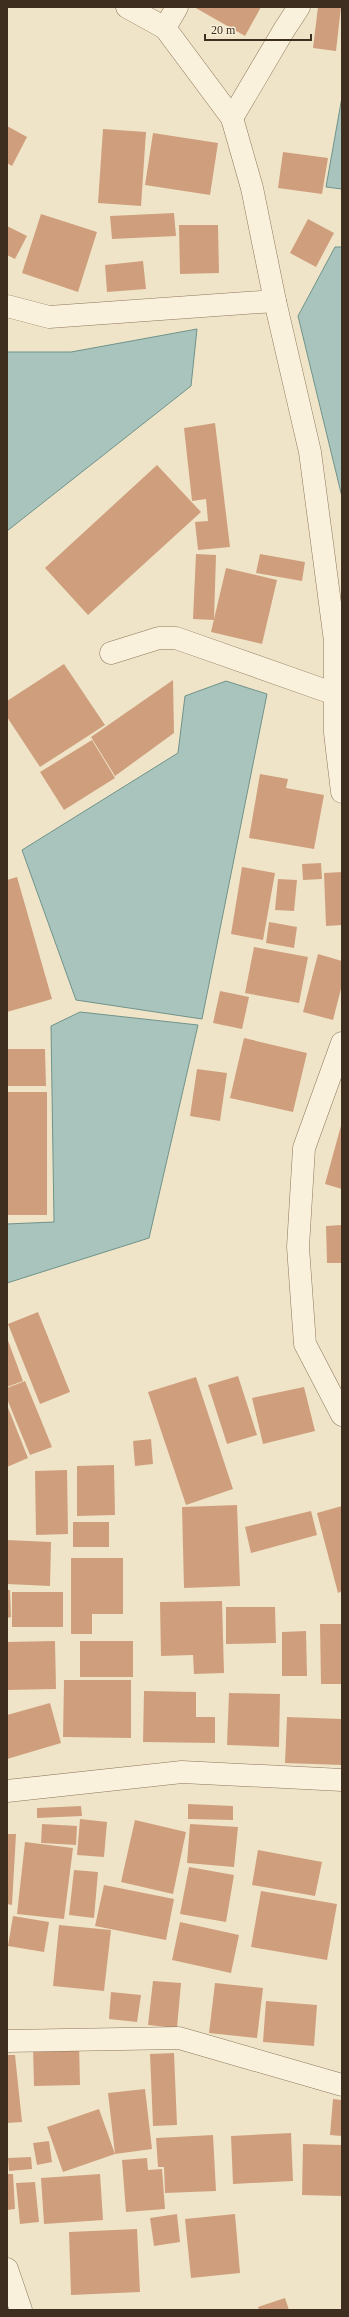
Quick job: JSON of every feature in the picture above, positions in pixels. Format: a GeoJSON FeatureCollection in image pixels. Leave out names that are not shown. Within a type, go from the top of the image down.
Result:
{"type":"FeatureCollection","features":[{"type":"Feature","properties":{"kind":"street"},"geometry":{"type":"LineString","coordinates":[[127,7],[165,28],[232,118],[252,188],[275,301],[310,452],[335,641],[335,732],[342,792]]}},
{"type":"Feature","properties":{"kind":"street"},"geometry":{"type":"LineString","coordinates":[[165,28],[177,7]]}},
{"type":"Feature","properties":{"kind":"street"},"geometry":{"type":"LineString","coordinates":[[232,118],[299,7]]}},
{"type":"Feature","properties":{"kind":"street"},"geometry":{"type":"LineString","coordinates":[[7,306],[49,317],[275,301]]}},
{"type":"Feature","properties":{"kind":"street"},"geometry":{"type":"LineString","coordinates":[[111,653],[159,638],[176,638],[335,694]]}},
{"type":"Feature","properties":{"kind":"street"},"geometry":{"type":"LineString","coordinates":[[342,1043],[304,1148],[298,1247],[305,1344],[342,1415]]}},
{"type":"Feature","properties":{"kind":"street"},"geometry":{"type":"LineString","coordinates":[[7,1791],[182,1772],[342,1780]]}},
{"type":"Feature","properties":{"kind":"street"},"geometry":{"type":"LineString","coordinates":[[7,2041],[179,2038],[342,2085]]}},
{"type":"Feature","properties":{"kind":"street"},"geometry":{"type":"LineString","coordinates":[[7,2269],[21,2310]]}},
{"type":"Feature","properties":{"kind":"water"},"geometry":{"type":"Polygon","coordinates":[[[342,97],[342,189],[326,187],[342,97]]]}},
{"type":"Feature","properties":{"kind":"water"},"geometry":{"type":"Polygon","coordinates":[[[335,247],[342,247],[342,497],[298,316],[335,247]]]}},
{"type":"Feature","properties":{"kind":"water"},"geometry":{"type":"Polygon","coordinates":[[[197,329],[191,386],[7,531],[7,352],[71,352],[197,329]]]}},
{"type":"Feature","properties":{"kind":"water"},"geometry":{"type":"Polygon","coordinates":[[[226,681],[267,694],[202,1019],[76,1000],[22,850],[178,753],[185,696],[226,681]]]}},
{"type":"Feature","properties":{"kind":"water"},"geometry":{"type":"Polygon","coordinates":[[[80,1012],[198,1025],[149,1238],[7,1283],[7,1224],[54,1222],[51,1026],[80,1012]]]}},
{"type":"Feature","properties":{"kind":"building"},"geometry":{"type":"Polygon","coordinates":[[[194,7],[261,7],[245,36],[194,7]]]}},
{"type":"Feature","properties":{"kind":"building"},"geometry":{"type":"Polygon","coordinates":[[[318,7],[341,7],[336,51],[313,48],[318,7]]]}},
{"type":"Feature","properties":{"kind":"building"},"geometry":{"type":"Polygon","coordinates":[[[7,126],[27,137],[12,166],[7,163],[7,126]]]}},
{"type":"Feature","properties":{"kind":"building"},"geometry":{"type":"Polygon","coordinates":[[[103,129],[146,132],[141,206],[98,203],[103,129]]]}},
{"type":"Feature","properties":{"kind":"building"},"geometry":{"type":"Polygon","coordinates":[[[153,133],[218,143],[210,195],[145,185],[153,133]]]}},
{"type":"Feature","properties":{"kind":"building"},"geometry":{"type":"Polygon","coordinates":[[[283,152],[328,158],[322,194],[278,188],[283,152]]]}},
{"type":"Feature","properties":{"kind":"building"},"geometry":{"type":"Polygon","coordinates":[[[174,213],[176,236],[112,239],[110,216],[174,213]]]}},
{"type":"Feature","properties":{"kind":"building"},"geometry":{"type":"Polygon","coordinates":[[[41,214],[97,232],[78,292],[22,273],[41,214]]]}},
{"type":"Feature","properties":{"kind":"building"},"geometry":{"type":"Polygon","coordinates":[[[308,219],[334,233],[316,267],[290,253],[308,219]]]}},
{"type":"Feature","properties":{"kind":"building"},"geometry":{"type":"Polygon","coordinates":[[[179,225],[218,225],[219,273],[180,274],[179,225]]]}},
{"type":"Feature","properties":{"kind":"building"},"geometry":{"type":"Polygon","coordinates":[[[7,226],[27,236],[15,259],[7,255],[7,226]]]}},
{"type":"Feature","properties":{"kind":"building"},"geometry":{"type":"Polygon","coordinates":[[[143,261],[146,289],[107,292],[105,265],[143,261]]]}},
{"type":"Feature","properties":{"kind":"building"},"geometry":{"type":"Polygon","coordinates":[[[215,423],[230,547],[198,550],[195,522],[208,521],[206,499],[192,501],[184,428],[215,423]]]}},
{"type":"Feature","properties":{"kind":"building"},"geometry":{"type":"Polygon","coordinates":[[[157,465],[201,512],[88,615],[45,568],[157,465]]]}},
{"type":"Feature","properties":{"kind":"building"},"geometry":{"type":"Polygon","coordinates":[[[196,554],[216,555],[214,620],[193,619],[196,554]]]}},
{"type":"Feature","properties":{"kind":"building"},"geometry":{"type":"Polygon","coordinates":[[[260,554],[305,562],[302,581],[256,573],[260,554]]]}},
{"type":"Feature","properties":{"kind":"building"},"geometry":{"type":"Polygon","coordinates":[[[226,568],[277,580],[262,644],[211,632],[226,568]]]}},
{"type":"Feature","properties":{"kind":"building"},"geometry":{"type":"Polygon","coordinates":[[[64,664],[105,725],[40,767],[7,717],[7,701],[64,664]]]}},
{"type":"Feature","properties":{"kind":"building"},"geometry":{"type":"Polygon","coordinates":[[[173,680],[174,733],[115,776],[91,737],[173,680]]]}},
{"type":"Feature","properties":{"kind":"building"},"geometry":{"type":"Polygon","coordinates":[[[92,740],[115,778],[64,810],[40,772],[92,740]]]}},
{"type":"Feature","properties":{"kind":"building"},"geometry":{"type":"Polygon","coordinates":[[[260,774],[288,779],[286,788],[324,795],[314,849],[249,838],[260,774]]]}},
{"type":"Feature","properties":{"kind":"building"},"geometry":{"type":"Polygon","coordinates":[[[321,863],[322,879],[303,880],[302,864],[321,863]]]}},
{"type":"Feature","properties":{"kind":"building"},"geometry":{"type":"Polygon","coordinates":[[[242,867],[275,873],[263,940],[231,934],[242,867]]]}},
{"type":"Feature","properties":{"kind":"building"},"geometry":{"type":"Polygon","coordinates":[[[342,872],[342,925],[326,926],[324,873],[342,872]]]}},
{"type":"Feature","properties":{"kind":"building"},"geometry":{"type":"Polygon","coordinates":[[[17,877],[52,999],[7,1012],[7,880],[17,877]]]}},
{"type":"Feature","properties":{"kind":"building"},"geometry":{"type":"Polygon","coordinates":[[[278,879],[297,880],[294,911],[275,910],[278,879]]]}},
{"type":"Feature","properties":{"kind":"building"},"geometry":{"type":"Polygon","coordinates":[[[269,922],[297,927],[294,948],[266,943],[269,922]]]}},
{"type":"Feature","properties":{"kind":"building"},"geometry":{"type":"Polygon","coordinates":[[[254,947],[308,957],[299,1003],[245,993],[254,947]]]}},
{"type":"Feature","properties":{"kind":"building"},"geometry":{"type":"Polygon","coordinates":[[[318,954],[342,961],[342,985],[333,1020],[303,1012],[318,954]]]}},
{"type":"Feature","properties":{"kind":"building"},"geometry":{"type":"Polygon","coordinates":[[[220,991],[249,997],[242,1029],[213,1023],[220,991]]]}},
{"type":"Feature","properties":{"kind":"building"},"geometry":{"type":"Polygon","coordinates":[[[244,1038],[307,1053],[293,1112],[230,1098],[244,1038]]]}},
{"type":"Feature","properties":{"kind":"building"},"geometry":{"type":"Polygon","coordinates":[[[7,1049],[45,1049],[46,1086],[7,1086],[7,1049]]]}},
{"type":"Feature","properties":{"kind":"building"},"geometry":{"type":"Polygon","coordinates":[[[197,1069],[227,1073],[220,1121],[190,1116],[197,1069]]]}},
{"type":"Feature","properties":{"kind":"building"},"geometry":{"type":"Polygon","coordinates":[[[7,1092],[47,1092],[47,1215],[7,1215],[7,1092]]]}},
{"type":"Feature","properties":{"kind":"building"},"geometry":{"type":"Polygon","coordinates":[[[342,1122],[342,1189],[325,1184],[342,1122]]]}},
{"type":"Feature","properties":{"kind":"building"},"geometry":{"type":"Polygon","coordinates":[[[342,1225],[342,1263],[327,1263],[326,1226],[342,1225]]]}},
{"type":"Feature","properties":{"kind":"building"},"geometry":{"type":"Polygon","coordinates":[[[38,1312],[70,1392],[40,1404],[8,1324],[38,1312]]]}},
{"type":"Feature","properties":{"kind":"building"},"geometry":{"type":"Polygon","coordinates":[[[7,1338],[23,1381],[7,1387],[7,1338]]]}},
{"type":"Feature","properties":{"kind":"building"},"geometry":{"type":"Polygon","coordinates":[[[238,1376],[257,1435],[227,1444],[208,1385],[238,1376]]]}},
{"type":"Feature","properties":{"kind":"building"},"geometry":{"type":"Polygon","coordinates":[[[196,1377],[233,1489],[186,1505],[148,1392],[196,1377]]]}},
{"type":"Feature","properties":{"kind":"building"},"geometry":{"type":"Polygon","coordinates":[[[25,1381],[52,1447],[30,1455],[7,1399],[7,1388],[25,1381]]]}},
{"type":"Feature","properties":{"kind":"building"},"geometry":{"type":"Polygon","coordinates":[[[304,1387],[315,1431],[263,1444],[252,1398],[304,1387]]]}},
{"type":"Feature","properties":{"kind":"building"},"geometry":{"type":"Polygon","coordinates":[[[7,1405],[28,1458],[7,1467],[7,1405]]]}},
{"type":"Feature","properties":{"kind":"building"},"geometry":{"type":"Polygon","coordinates":[[[151,1439],[153,1464],[135,1466],[133,1441],[151,1439]]]}},
{"type":"Feature","properties":{"kind":"building"},"geometry":{"type":"Polygon","coordinates":[[[114,1465],[115,1515],[77,1516],[77,1466],[114,1465]]]}},
{"type":"Feature","properties":{"kind":"building"},"geometry":{"type":"Polygon","coordinates":[[[67,1470],[68,1534],[36,1535],[35,1471],[67,1470]]]}},
{"type":"Feature","properties":{"kind":"building"},"geometry":{"type":"Polygon","coordinates":[[[237,1505],[240,1586],[184,1588],[182,1507],[237,1505]]]}},
{"type":"Feature","properties":{"kind":"building"},"geometry":{"type":"Polygon","coordinates":[[[342,1506],[342,1591],[338,1593],[317,1513],[342,1506]]]}},
{"type":"Feature","properties":{"kind":"building"},"geometry":{"type":"Polygon","coordinates":[[[311,1511],[317,1535],[251,1553],[245,1527],[311,1511]]]}},
{"type":"Feature","properties":{"kind":"building"},"geometry":{"type":"Polygon","coordinates":[[[73,1522],[109,1522],[109,1547],[73,1547],[73,1522]]]}},
{"type":"Feature","properties":{"kind":"building"},"geometry":{"type":"Polygon","coordinates":[[[7,1540],[51,1542],[50,1586],[7,1584],[7,1540]]]}},
{"type":"Feature","properties":{"kind":"building"},"geometry":{"type":"Polygon","coordinates":[[[71,1558],[123,1558],[123,1614],[92,1614],[92,1634],[71,1634],[71,1558]]]}},
{"type":"Feature","properties":{"kind":"building"},"geometry":{"type":"Polygon","coordinates":[[[7,1590],[10,1590],[11,1617],[7,1618],[7,1590]]]}},
{"type":"Feature","properties":{"kind":"building"},"geometry":{"type":"Polygon","coordinates":[[[12,1592],[63,1592],[63,1627],[12,1627],[12,1592]]]}},
{"type":"Feature","properties":{"kind":"building"},"geometry":{"type":"Polygon","coordinates":[[[222,1601],[224,1673],[194,1674],[193,1655],[161,1656],[160,1602],[222,1601]]]}},
{"type":"Feature","properties":{"kind":"building"},"geometry":{"type":"Polygon","coordinates":[[[226,1607],[275,1607],[276,1643],[226,1644],[226,1607]]]}},
{"type":"Feature","properties":{"kind":"building"},"geometry":{"type":"Polygon","coordinates":[[[320,1624],[342,1624],[342,1684],[321,1684],[320,1624]]]}},
{"type":"Feature","properties":{"kind":"building"},"geometry":{"type":"Polygon","coordinates":[[[306,1631],[307,1676],[282,1676],[282,1632],[306,1631]]]}},
{"type":"Feature","properties":{"kind":"building"},"geometry":{"type":"Polygon","coordinates":[[[55,1641],[56,1689],[7,1690],[7,1642],[55,1641]]]}},
{"type":"Feature","properties":{"kind":"building"},"geometry":{"type":"Polygon","coordinates":[[[80,1641],[133,1641],[133,1677],[80,1677],[80,1641]]]}},
{"type":"Feature","properties":{"kind":"building"},"geometry":{"type":"Polygon","coordinates":[[[64,1680],[131,1680],[131,1738],[63,1737],[64,1680]]]}},
{"type":"Feature","properties":{"kind":"building"},"geometry":{"type":"Polygon","coordinates":[[[144,1691],[196,1692],[196,1717],[215,1717],[215,1743],[143,1742],[144,1691]]]}},
{"type":"Feature","properties":{"kind":"building"},"geometry":{"type":"Polygon","coordinates":[[[229,1693],[280,1694],[279,1747],[227,1745],[229,1693]]]}},
{"type":"Feature","properties":{"kind":"building"},"geometry":{"type":"Polygon","coordinates":[[[50,1703],[61,1743],[7,1759],[7,1715],[50,1703]]]}},
{"type":"Feature","properties":{"kind":"building"},"geometry":{"type":"Polygon","coordinates":[[[287,1717],[342,1719],[342,1765],[285,1763],[287,1717]]]}},
{"type":"Feature","properties":{"kind":"building"},"geometry":{"type":"Polygon","coordinates":[[[188,1804],[233,1806],[233,1820],[188,1819],[188,1804]]]}},
{"type":"Feature","properties":{"kind":"building"},"geometry":{"type":"Polygon","coordinates":[[[81,1806],[82,1816],[37,1818],[37,1808],[81,1806]]]}},
{"type":"Feature","properties":{"kind":"building"},"geometry":{"type":"Polygon","coordinates":[[[80,1819],[107,1822],[104,1857],[77,1855],[80,1819]]]}},
{"type":"Feature","properties":{"kind":"building"},"geometry":{"type":"Polygon","coordinates":[[[135,1820],[186,1832],[173,1894],[121,1882],[135,1820]]]}},
{"type":"Feature","properties":{"kind":"building"},"geometry":{"type":"Polygon","coordinates":[[[42,1824],[77,1826],[76,1845],[41,1843],[42,1824]]]}},
{"type":"Feature","properties":{"kind":"building"},"geometry":{"type":"Polygon","coordinates":[[[190,1824],[238,1827],[234,1867],[187,1863],[190,1824]]]}},
{"type":"Feature","properties":{"kind":"building"},"geometry":{"type":"Polygon","coordinates":[[[7,1834],[16,1834],[12,1905],[7,1904],[7,1834]]]}},
{"type":"Feature","properties":{"kind":"building"},"geometry":{"type":"Polygon","coordinates":[[[25,1842],[73,1848],[64,1919],[17,1914],[25,1842]]]}},
{"type":"Feature","properties":{"kind":"building"},"geometry":{"type":"Polygon","coordinates":[[[258,1850],[322,1862],[315,1896],[252,1885],[258,1850]]]}},
{"type":"Feature","properties":{"kind":"building"},"geometry":{"type":"Polygon","coordinates":[[[189,1867],[234,1875],[226,1922],[180,1914],[189,1867]]]}},
{"type":"Feature","properties":{"kind":"building"},"geometry":{"type":"Polygon","coordinates":[[[74,1870],[98,1872],[94,1918],[69,1915],[74,1870]]]}},
{"type":"Feature","properties":{"kind":"building"},"geometry":{"type":"Polygon","coordinates":[[[104,1885],[174,1899],[166,1940],[95,1926],[104,1885]]]}},
{"type":"Feature","properties":{"kind":"building"},"geometry":{"type":"Polygon","coordinates":[[[261,1891],[337,1904],[327,1960],[251,1947],[261,1891]]]}},
{"type":"Feature","properties":{"kind":"building"},"geometry":{"type":"Polygon","coordinates":[[[13,1916],[49,1922],[44,1952],[8,1946],[13,1916]]]}},
{"type":"Feature","properties":{"kind":"building"},"geometry":{"type":"Polygon","coordinates":[[[180,1922],[239,1935],[231,1973],[172,1960],[180,1922]]]}},
{"type":"Feature","properties":{"kind":"building"},"geometry":{"type":"Polygon","coordinates":[[[59,1925],[111,1930],[104,1991],[53,1986],[59,1925]]]}},
{"type":"Feature","properties":{"kind":"building"},"geometry":{"type":"Polygon","coordinates":[[[153,1981],[181,1983],[177,2028],[148,2025],[153,1981]]]}},
{"type":"Feature","properties":{"kind":"building"},"geometry":{"type":"Polygon","coordinates":[[[215,1983],[263,1988],[257,2038],[209,2033],[215,1983]]]}},
{"type":"Feature","properties":{"kind":"building"},"geometry":{"type":"Polygon","coordinates":[[[111,1992],[141,1995],[137,2022],[109,2019],[111,1992]]]}},
{"type":"Feature","properties":{"kind":"building"},"geometry":{"type":"Polygon","coordinates":[[[266,2001],[317,2005],[314,2046],[263,2042],[266,2001]]]}},
{"type":"Feature","properties":{"kind":"building"},"geometry":{"type":"Polygon","coordinates":[[[79,2043],[80,2085],[34,2086],[33,2045],[79,2043]]]}},
{"type":"Feature","properties":{"kind":"building"},"geometry":{"type":"Polygon","coordinates":[[[174,2053],[177,2125],[153,2126],[150,2054],[174,2053]]]}},
{"type":"Feature","properties":{"kind":"building"},"geometry":{"type":"Polygon","coordinates":[[[7,2055],[15,2055],[22,2122],[7,2123],[7,2055]]]}},
{"type":"Feature","properties":{"kind":"building"},"geometry":{"type":"Polygon","coordinates":[[[145,2089],[152,2149],[115,2154],[108,2093],[145,2089]]]}},
{"type":"Feature","properties":{"kind":"building"},"geometry":{"type":"Polygon","coordinates":[[[333,2099],[342,2100],[342,2136],[330,2135],[333,2099]]]}},
{"type":"Feature","properties":{"kind":"building"},"geometry":{"type":"Polygon","coordinates":[[[99,2109],[115,2154],[63,2172],[47,2127],[99,2109]]]}},
{"type":"Feature","properties":{"kind":"building"},"geometry":{"type":"Polygon","coordinates":[[[291,2133],[293,2181],[233,2184],[231,2136],[291,2133]]]}},
{"type":"Feature","properties":{"kind":"building"},"geometry":{"type":"Polygon","coordinates":[[[213,2135],[216,2191],[165,2193],[164,2167],[158,2167],[156,2138],[213,2135]]]}},
{"type":"Feature","properties":{"kind":"building"},"geometry":{"type":"Polygon","coordinates":[[[49,2141],[52,2162],[37,2165],[33,2143],[49,2141]]]}},
{"type":"Feature","properties":{"kind":"building"},"geometry":{"type":"Polygon","coordinates":[[[303,2144],[342,2145],[342,2196],[302,2195],[303,2144]]]}},
{"type":"Feature","properties":{"kind":"building"},"geometry":{"type":"Polygon","coordinates":[[[31,2157],[32,2169],[9,2171],[8,2158],[31,2157]]]}},
{"type":"Feature","properties":{"kind":"building"},"geometry":{"type":"Polygon","coordinates":[[[147,2158],[148,2170],[162,2169],[165,2209],[126,2212],[122,2160],[147,2158]]]}},
{"type":"Feature","properties":{"kind":"building"},"geometry":{"type":"Polygon","coordinates":[[[7,2174],[13,2174],[15,2209],[7,2210],[7,2174]]]}},
{"type":"Feature","properties":{"kind":"building"},"geometry":{"type":"Polygon","coordinates":[[[100,2174],[103,2220],[44,2224],[41,2178],[100,2174]]]}},
{"type":"Feature","properties":{"kind":"building"},"geometry":{"type":"Polygon","coordinates":[[[35,2182],[39,2222],[20,2224],[16,2183],[35,2182]]]}},
{"type":"Feature","properties":{"kind":"building"},"geometry":{"type":"Polygon","coordinates":[[[177,2214],[180,2242],[154,2246],[150,2218],[177,2214]]]}},
{"type":"Feature","properties":{"kind":"building"},"geometry":{"type":"Polygon","coordinates":[[[235,2214],[240,2273],[191,2278],[185,2219],[235,2214]]]}},
{"type":"Feature","properties":{"kind":"building"},"geometry":{"type":"Polygon","coordinates":[[[137,2229],[140,2292],[71,2295],[69,2232],[137,2229]]]}},
{"type":"Feature","properties":{"kind":"building"},"geometry":{"type":"Polygon","coordinates":[[[285,2298],[289,2310],[259,2310],[258,2307],[285,2298]]]}}]}
